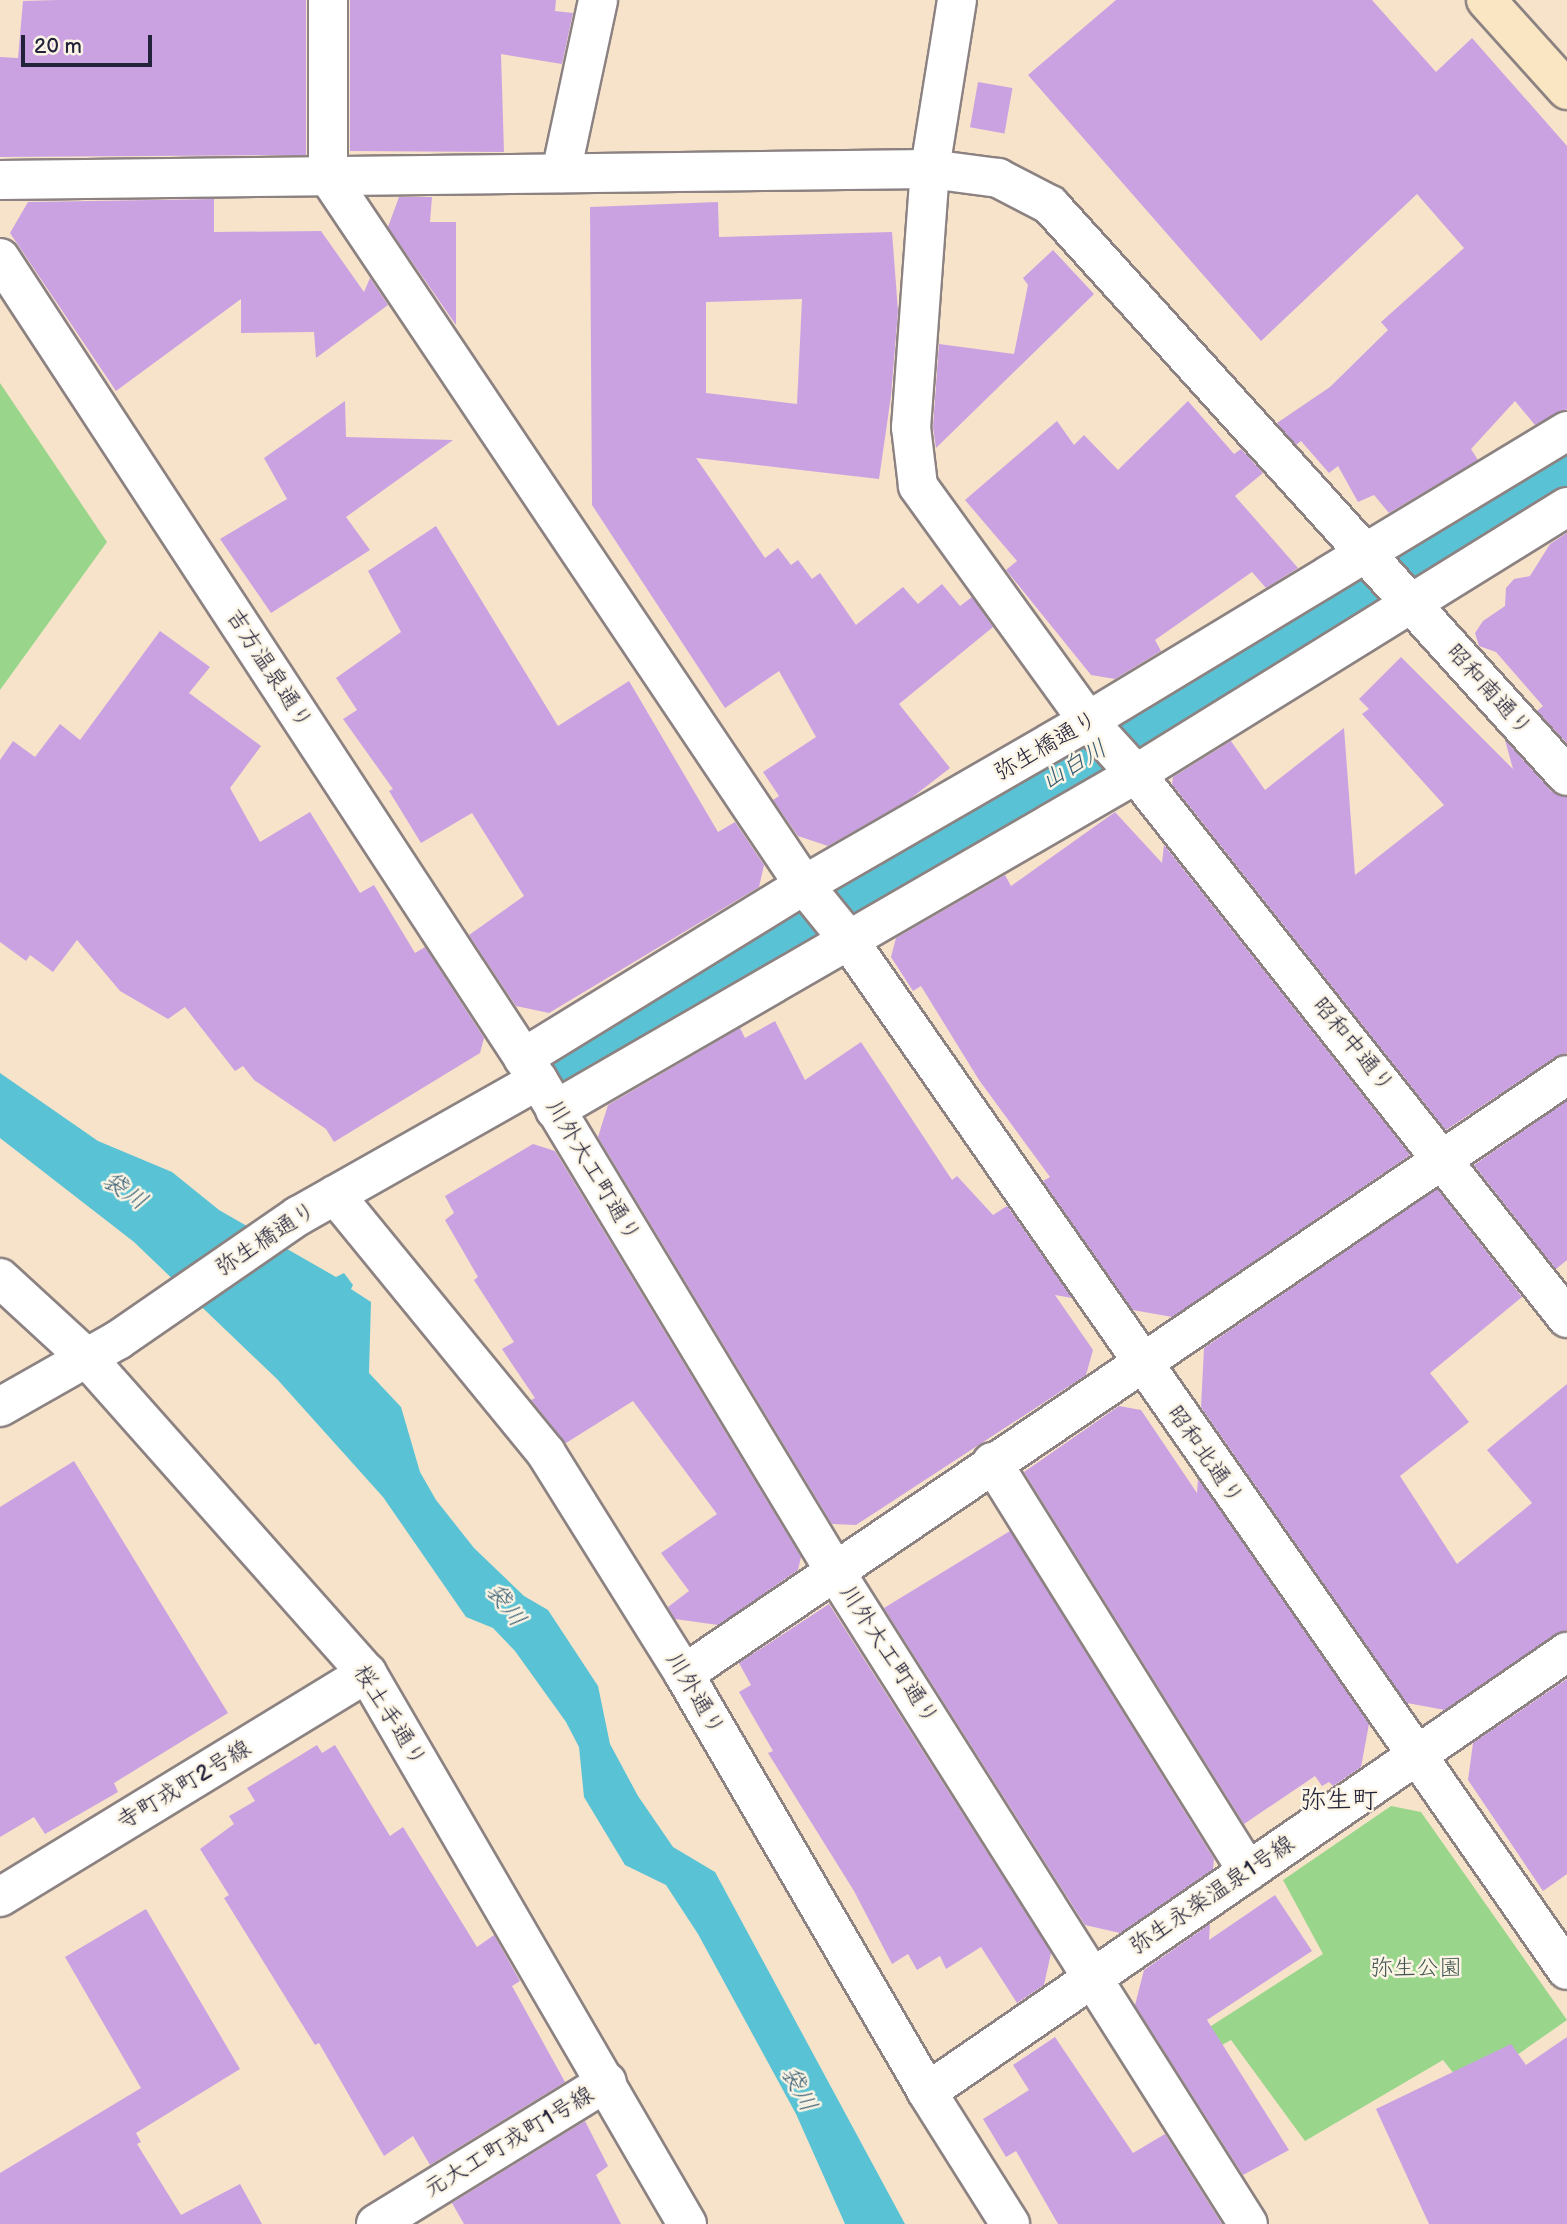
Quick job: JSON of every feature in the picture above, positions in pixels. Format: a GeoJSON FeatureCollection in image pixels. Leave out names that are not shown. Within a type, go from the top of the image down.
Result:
{"type":"FeatureCollection","features":[{"type":"Feature","properties":{"kind":"main road"},"geometry":{"type":"LineString","coordinates":[[1486,0],[1567,90]]}},
{"type":"Feature","properties":{"kind":"street"},"geometry":{"type":"LineString","coordinates":[[328,0],[328,176]]}},
{"type":"Feature","properties":{"kind":"street"},"geometry":{"type":"LineString","coordinates":[[561,173],[598,0]]}},
{"type":"Feature","properties":{"kind":"street","name":"昭和中通り"},"geometry":{"type":"LineString","coordinates":[[957,0],[930,169],[911,427],[918,486],[1088,721],[1136,774],[1443,1157],[1567,1318]]}},
{"type":"Feature","properties":{"kind":"street","name":"昭和南通り"},"geometry":{"type":"LineString","coordinates":[[0,180],[930,169],[998,178],[1050,205],[1567,776]]}},
{"type":"Feature","properties":{"kind":"street","name":"昭和北通り"},"geometry":{"type":"LineString","coordinates":[[328,176],[804,885],[847,938],[1138,1362],[1420,1757],[1567,1970]]}},
{"type":"Feature","properties":{"kind":"street","name":"吉方温泉通り"},"geometry":{"type":"LineString","coordinates":[[0,258],[539,1083]]}},
{"type":"Feature","properties":{"kind":"street","name":"弥生橋通り"},"geometry":{"type":"LineString","coordinates":[[539,1083],[804,885],[1088,721],[1567,431]]}},
{"type":"Feature","properties":{"kind":"street","name":"弥生橋通り"},"geometry":{"type":"LineString","coordinates":[[0,1407],[102,1349],[298,1216],[539,1083],[847,938],[1136,774],[1567,507]]}},
{"type":"Feature","properties":{"kind":"street"},"geometry":{"type":"LineString","coordinates":[[684,1674],[836,1573],[1138,1362],[1567,1075]]}},
{"type":"Feature","properties":{"kind":"street","name":"川外大工町通り"},"geometry":{"type":"LineString","coordinates":[[539,1083],[836,1573],[1093,1974],[1248,2224]]}},
{"type":"Feature","properties":{"kind":"street","name":"川外通り"},"geometry":{"type":"LineString","coordinates":[[335,1195],[546,1453],[684,1674],[927,2092],[1010,2224]]}},
{"type":"Feature","properties":{"kind":"street","name":"桜土手通り"},"geometry":{"type":"LineString","coordinates":[[0,1278],[102,1349],[367,1673],[607,2082],[687,2224]]}},
{"type":"Feature","properties":{"kind":"street"},"geometry":{"type":"LineString","coordinates":[[992,1462],[1248,1872]]}},
{"type":"Feature","properties":{"kind":"street","name":"弥生永楽温泉1号線"},"geometry":{"type":"LineString","coordinates":[[927,2092],[1093,1974],[1420,1757],[1567,1652]]}},
{"type":"Feature","properties":{"kind":"street","name":"寺町戎町2号線"},"geometry":{"type":"LineString","coordinates":[[0,1897],[367,1673]]}},
{"type":"Feature","properties":{"kind":"street","name":"元大工町戎町1号線"},"geometry":{"type":"LineString","coordinates":[[376,2224],[607,2082]]}},
{"type":"Feature","properties":{"kind":"green space"},"geometry":{"type":"Polygon","coordinates":[[[0,383],[107,542],[0,690],[0,383]]]}},
{"type":"Feature","properties":{"kind":"green space","name":"弥生公園"},"geometry":{"type":"Polygon","coordinates":[[[1391,1806],[1421,1812],[1567,2020],[1467,2090],[1443,2060],[1305,2141],[1231,2040],[1177,2070],[1166,2055],[1323,1954],[1283,1880],[1391,1806]]]}},
{"type":"Feature","properties":{"kind":"water","name":"袋川"},"geometry":{"type":"Polygon","coordinates":[[[0,1073],[98,1141],[172,1172],[219,1210],[336,1277],[344,1273],[353,1285],[351,1289],[371,1302],[369,1373],[401,1407],[420,1472],[436,1500],[474,1548],[524,1596],[548,1610],[598,1686],[610,1744],[638,1796],[673,1847],[715,1872],[905,2224],[845,2224],[796,2114],[698,1934],[666,1885],[625,1865],[584,1797],[579,1747],[566,1722],[515,1651],[493,1628],[466,1617],[383,1497],[277,1379],[134,1242],[0,1138],[0,1073]]]}},
{"type":"Feature","properties":{"kind":"building"},"geometry":{"type":"Polygon","coordinates":[[[306,0],[306,155],[0,157],[0,57],[18,58],[23,1],[306,0]]]}},
{"type":"Feature","properties":{"kind":"building"},"geometry":{"type":"Polygon","coordinates":[[[350,0],[556,0],[555,11],[573,13],[562,64],[501,54],[504,152],[350,151],[350,0]]]}},
{"type":"Feature","properties":{"kind":"building"},"geometry":{"type":"Polygon","coordinates":[[[1116,0],[1372,0],[1436,72],[1472,38],[1567,146],[1567,409],[1535,425],[1515,401],[1471,449],[1478,460],[1389,513],[1374,495],[1358,502],[1338,466],[1329,473],[1301,441],[1296,445],[1277,423],[1330,387],[1388,330],[1381,322],[1464,248],[1417,194],[1261,341],[1028,75],[1116,0]]]}},
{"type":"Feature","properties":{"kind":"building"},"geometry":{"type":"Polygon","coordinates":[[[978,82],[1012,88],[1004,133],[970,127],[978,82]]]}},
{"type":"Feature","properties":{"kind":"building"},"geometry":{"type":"Polygon","coordinates":[[[399,197],[432,197],[430,222],[456,222],[456,325],[388,227],[399,197]]]}},
{"type":"Feature","properties":{"kind":"building"},"geometry":{"type":"Polygon","coordinates":[[[214,199],[214,232],[321,231],[364,292],[370,278],[388,305],[316,358],[314,332],[241,333],[241,299],[116,391],[10,233],[28,202],[214,199]]]}},
{"type":"Feature","properties":{"kind":"building"},"geometry":{"type":"Polygon","coordinates":[[[718,202],[719,237],[892,232],[898,311],[891,396],[879,479],[696,458],[765,558],[778,548],[791,565],[798,560],[812,579],[820,573],[856,625],[903,587],[918,604],[942,584],[960,606],[972,597],[993,627],[899,704],[950,768],[910,799],[828,846],[798,836],[773,800],[779,796],[763,772],[816,737],[779,671],[725,708],[592,505],[590,207],[718,202]],[[802,299],[706,302],[706,393],[797,404],[802,299]]]}},
{"type":"Feature","properties":{"kind":"building"},"geometry":{"type":"Polygon","coordinates":[[[1053,250],[1094,294],[936,448],[933,427],[939,344],[1014,354],[1028,285],[1023,278],[1053,250]]]}},
{"type":"Feature","properties":{"kind":"building"},"geometry":{"type":"Polygon","coordinates":[[[345,401],[346,437],[453,440],[346,517],[370,550],[271,613],[220,539],[287,499],[264,458],[345,401]]]}},
{"type":"Feature","properties":{"kind":"building"},"geometry":{"type":"Polygon","coordinates":[[[1188,401],[1234,454],[1241,449],[1263,473],[1235,496],[1298,568],[1266,588],[1252,572],[1155,640],[1161,651],[1115,679],[1091,675],[1006,570],[1017,561],[965,500],[1057,421],[1074,445],[1084,435],[1118,470],[1188,401]]]}},
{"type":"Feature","properties":{"kind":"building"},"geometry":{"type":"Polygon","coordinates":[[[436,526],[558,726],[629,681],[718,832],[735,822],[764,865],[759,887],[549,1013],[516,1006],[469,935],[524,896],[472,813],[421,843],[389,791],[393,789],[343,719],[357,710],[336,678],[401,632],[368,571],[436,526]]]}},
{"type":"Feature","properties":{"kind":"building"},"geometry":{"type":"Polygon","coordinates":[[[1567,533],[1567,743],[1537,711],[1543,706],[1496,652],[1479,646],[1475,633],[1483,621],[1505,606],[1506,588],[1514,579],[1530,576],[1550,544],[1567,533]]]}},
{"type":"Feature","properties":{"kind":"building"},"geometry":{"type":"Polygon","coordinates":[[[160,631],[210,667],[189,693],[261,746],[230,788],[260,842],[310,812],[360,893],[374,885],[415,953],[425,947],[484,1038],[480,1053],[334,1142],[326,1129],[254,1080],[243,1066],[235,1071],[185,1007],[168,1019],[120,991],[77,940],[53,972],[30,955],[26,961],[0,942],[0,760],[13,741],[35,757],[60,724],[80,740],[160,631]]]}},
{"type":"Feature","properties":{"kind":"building"},"geometry":{"type":"Polygon","coordinates":[[[1401,657],[1513,769],[1505,740],[1551,791],[1567,797],[1567,1053],[1555,1057],[1446,1130],[1172,784],[1173,777],[1231,741],[1265,790],[1344,728],[1355,875],[1444,805],[1362,714],[1369,709],[1359,699],[1401,657]]]}},
{"type":"Feature","properties":{"kind":"building"},"geometry":{"type":"Polygon","coordinates":[[[1115,812],[1162,863],[1164,845],[1410,1155],[1172,1317],[1133,1310],[1043,1181],[1050,1177],[979,1080],[921,986],[913,991],[891,957],[896,938],[1005,875],[1011,886],[1115,812]]]}},
{"type":"Feature","properties":{"kind":"building"},"geometry":{"type":"Polygon","coordinates":[[[775,1021],[805,1080],[861,1042],[952,1180],[957,1176],[993,1215],[1007,1206],[1072,1298],[1055,1295],[1093,1350],[1086,1375],[856,1525],[832,1524],[598,1137],[608,1105],[740,1028],[745,1038],[775,1021]]]}},
{"type":"Feature","properties":{"kind":"building"},"geometry":{"type":"Polygon","coordinates":[[[1567,1101],[1567,1260],[1556,1269],[1474,1165],[1567,1101]]]}},
{"type":"Feature","properties":{"kind":"building"},"geometry":{"type":"Polygon","coordinates":[[[533,1144],[555,1151],[801,1557],[798,1570],[718,1625],[675,1619],[668,1607],[689,1591],[661,1553],[717,1514],[633,1401],[566,1443],[531,1400],[535,1398],[502,1349],[514,1342],[474,1280],[478,1277],[445,1220],[454,1213],[445,1196],[533,1144]]]}},
{"type":"Feature","properties":{"kind":"building"},"geometry":{"type":"Polygon","coordinates":[[[1437,1189],[1522,1297],[1430,1373],[1469,1422],[1400,1476],[1457,1564],[1532,1503],[1487,1450],[1567,1384],[1567,1630],[1555,1634],[1445,1710],[1407,1703],[1201,1407],[1204,1348],[1437,1189]]]}},
{"type":"Feature","properties":{"kind":"building"},"geometry":{"type":"Polygon","coordinates":[[[1119,1406],[1141,1410],[1197,1493],[1198,1479],[1369,1724],[1361,1767],[1333,1786],[1329,1782],[1322,1786],[1315,1776],[1244,1824],[1024,1472],[1119,1406]]]}},
{"type":"Feature","properties":{"kind":"building"},"geometry":{"type":"Polygon","coordinates":[[[74,1461],[228,1713],[114,1783],[118,1792],[45,1834],[34,1817],[0,1837],[0,1507],[74,1461]]]}},
{"type":"Feature","properties":{"kind":"building"},"geometry":{"type":"Polygon","coordinates":[[[1010,1531],[1214,1859],[1213,1869],[1120,1933],[1085,1925],[884,1608],[1010,1531]]]}},
{"type":"Feature","properties":{"kind":"building"},"geometry":{"type":"Polygon","coordinates":[[[829,1604],[1051,1953],[1044,1985],[1017,2003],[981,1947],[946,1969],[940,1956],[917,1970],[908,1954],[892,1964],[854,1891],[768,1753],[773,1751],[739,1692],[751,1685],[739,1663],[829,1604]]]}},
{"type":"Feature","properties":{"kind":"building"},"geometry":{"type":"Polygon","coordinates":[[[1567,1679],[1567,1874],[1543,1891],[1468,1780],[1473,1743],[1567,1679]]]}},
{"type":"Feature","properties":{"kind":"building"},"geometry":{"type":"Polygon","coordinates":[[[317,1745],[322,1753],[335,1745],[390,1836],[403,1827],[477,1947],[494,1935],[520,1981],[512,1986],[565,2082],[430,2165],[413,2136],[384,2156],[319,2043],[315,2045],[224,1898],[229,1895],[200,1849],[234,1824],[229,1816],[255,1801],[247,1788],[317,1745]]]}},
{"type":"Feature","properties":{"kind":"building"},"geometry":{"type":"Polygon","coordinates":[[[1275,1895],[1312,1951],[1207,2020],[1289,2150],[1243,2175],[1135,2005],[1144,1970],[1210,1924],[1209,1940],[1275,1895]]]}},
{"type":"Feature","properties":{"kind":"building"},"geometry":{"type":"Polygon","coordinates":[[[146,1909],[240,2069],[136,2133],[141,2142],[137,2144],[181,2215],[240,2184],[262,2224],[0,2224],[0,2173],[141,2088],[65,1957],[146,1909]]]}},
{"type":"Feature","properties":{"kind":"building"},"geometry":{"type":"Polygon","coordinates":[[[1055,2037],[1133,2153],[1165,2134],[1222,2224],[1058,2224],[1016,2151],[1006,2157],[983,2119],[1029,2090],[1013,2065],[1055,2037]]]}},
{"type":"Feature","properties":{"kind":"building"},"geometry":{"type":"Polygon","coordinates":[[[1567,2037],[1567,2224],[1429,2224],[1376,2109],[1511,2044],[1526,2065],[1567,2037]]]}},
{"type":"Feature","properties":{"kind":"building"},"geometry":{"type":"Polygon","coordinates":[[[585,2121],[608,2166],[596,2175],[621,2224],[464,2224],[452,2203],[585,2121]]]}},
{"type":"Feature","properties":{"kind":"waterway","name":"山白川"},"geometry":{"type":"LineString","coordinates":[[580,1057],[1567,473]]}},
{"type":"Feature","properties":{"kind":"district","name":"弥生町"},"geometry":{"type":"Point","coordinates":[1339,1801]}}]}
